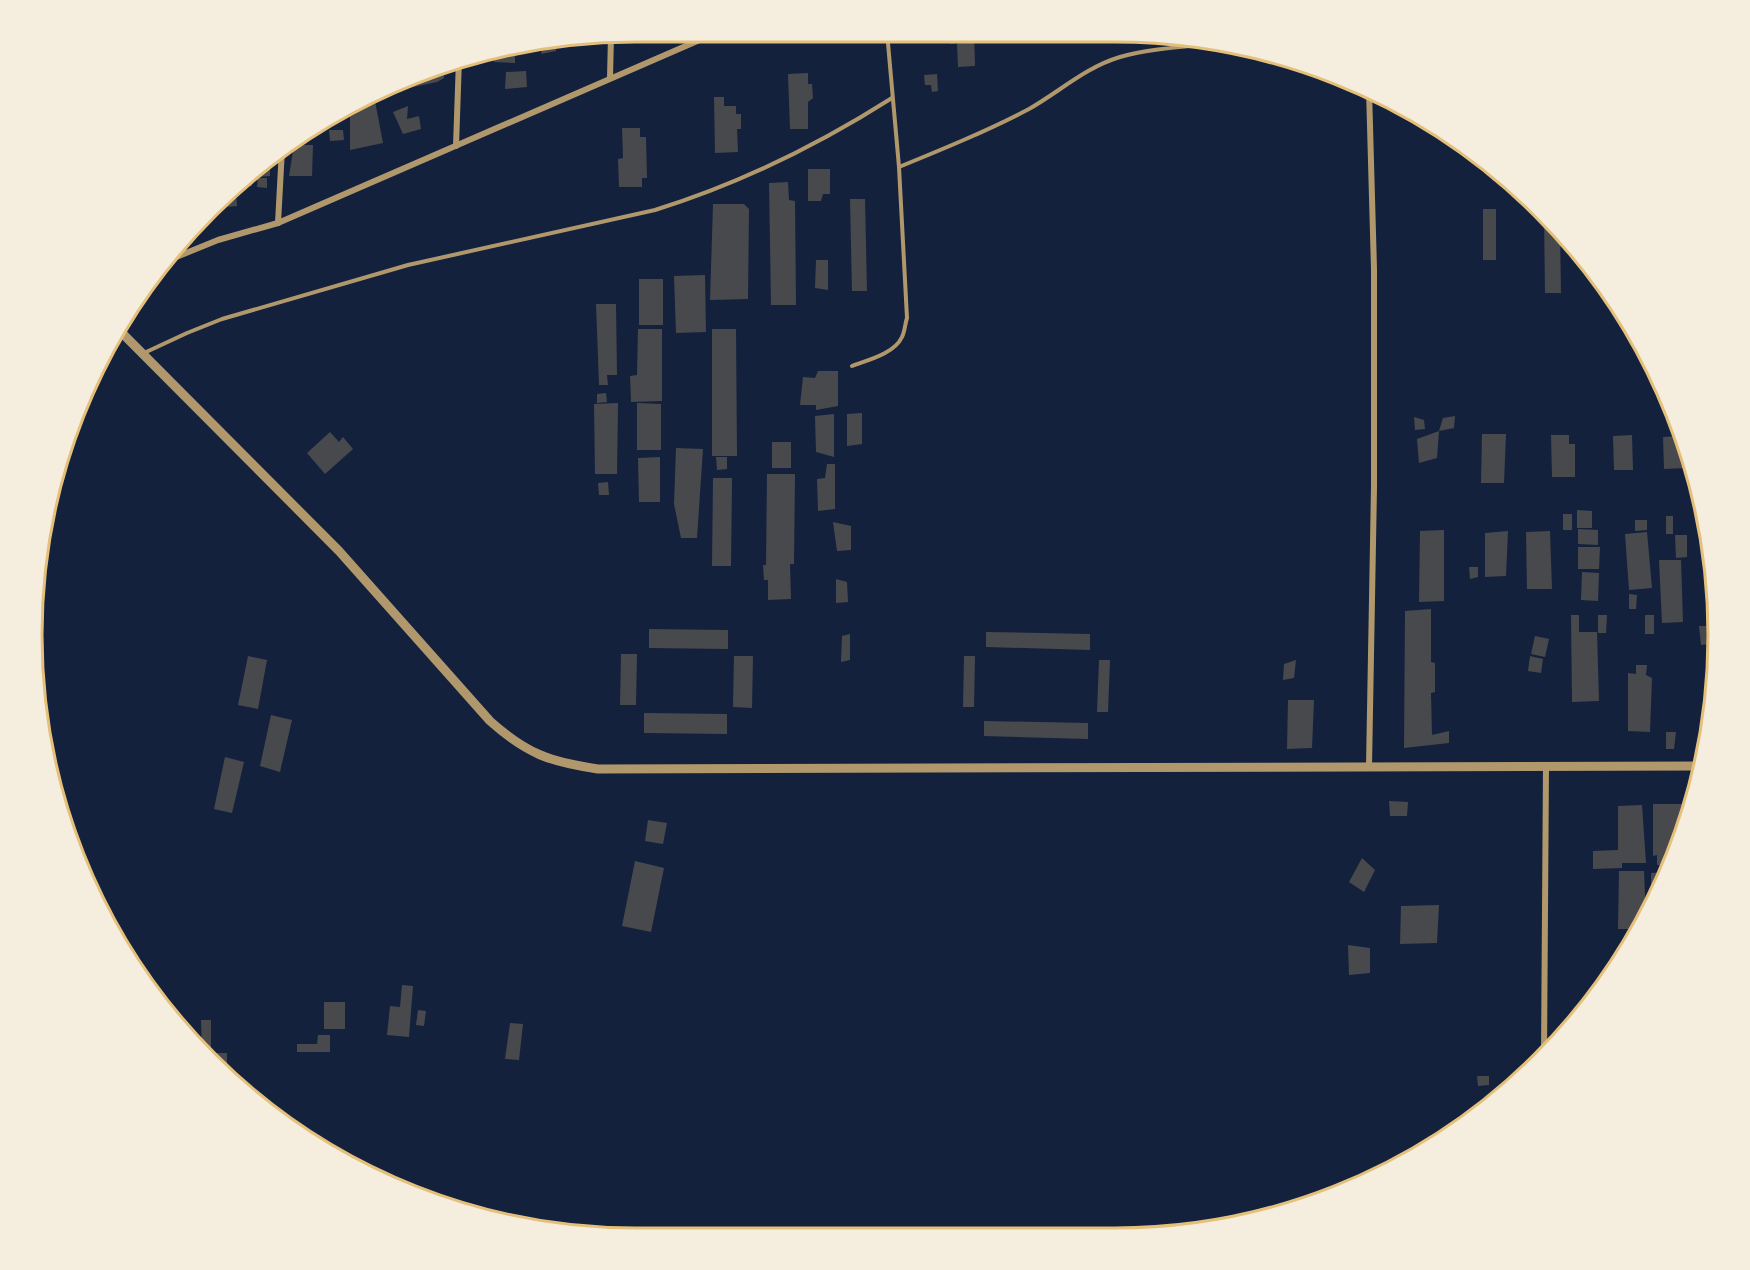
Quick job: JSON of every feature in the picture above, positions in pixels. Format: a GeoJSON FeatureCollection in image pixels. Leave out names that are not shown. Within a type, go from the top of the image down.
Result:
{"type":"FeatureCollection","features":[{"type":"Feature","properties":{"kind":"street"},"geometry":{"type":"LineString","coordinates":[[180,256],[218,240],[278,223],[694,42]]}},
{"type":"Feature","properties":{"kind":"street"},"geometry":{"type":"LineString","coordinates":[[610,78],[611,43]]}},
{"type":"Feature","properties":{"kind":"street"},"geometry":{"type":"LineString","coordinates":[[456,146],[459,69]]}},
{"type":"Feature","properties":{"kind":"street"},"geometry":{"type":"LineString","coordinates":[[1369,99],[1374,269],[1374,487],[1369,767]]}},
{"type":"Feature","properties":{"kind":"street"},"geometry":{"type":"LineString","coordinates":[[278,223],[281,160]]}},
{"type":"Feature","properties":{"kind":"street"},"geometry":{"type":"LineString","coordinates":[[123,334],[339,551],[490,721],[513,741],[562,764],[598,769],[1693,766]]}},
{"type":"Feature","properties":{"kind":"street"},"geometry":{"type":"LineString","coordinates":[[1544,1044],[1546,765]]}},
{"type":"Feature","properties":{"kind":"lane"},"geometry":{"type":"LineString","coordinates":[[852,366],[877,357],[892,347],[902,338],[907,318],[899,167],[888,42]]}},
{"type":"Feature","properties":{"kind":"lane"},"geometry":{"type":"LineString","coordinates":[[899,167],[965,141],[1030,108],[1097,66],[1121,57],[1188,47]]}},
{"type":"Feature","properties":{"kind":"lane"},"geometry":{"type":"LineString","coordinates":[[143,354],[222,319],[408,265],[655,210],[691,199],[793,155],[892,98]]}},
{"type":"Feature","properties":{"kind":"building"},"geometry":{"type":"Polygon","coordinates":[[[950,42],[974,42],[975,66],[958,67],[957,43],[950,44],[950,42]]]}},
{"type":"Feature","properties":{"kind":"building"},"geometry":{"type":"Polygon","coordinates":[[[556,47],[556,51],[541,54],[542,49],[556,47]]]}},
{"type":"Feature","properties":{"kind":"building"},"geometry":{"type":"Polygon","coordinates":[[[515,54],[515,63],[494,62],[495,59],[515,54]]]}},
{"type":"Feature","properties":{"kind":"building"},"geometry":{"type":"Polygon","coordinates":[[[526,71],[527,87],[505,89],[506,72],[526,71]]]}},
{"type":"Feature","properties":{"kind":"building"},"geometry":{"type":"Polygon","coordinates":[[[444,73],[444,78],[437,82],[403,89],[444,73]]]}},
{"type":"Feature","properties":{"kind":"building"},"geometry":{"type":"Polygon","coordinates":[[[808,73],[808,84],[812,84],[813,98],[808,102],[808,129],[790,129],[788,74],[808,73]]]}},
{"type":"Feature","properties":{"kind":"building"},"geometry":{"type":"Polygon","coordinates":[[[937,74],[938,91],[932,92],[931,85],[925,85],[924,75],[937,74]]]}},
{"type":"Feature","properties":{"kind":"building"},"geometry":{"type":"Polygon","coordinates":[[[714,97],[724,97],[724,106],[736,106],[736,114],[741,114],[741,129],[737,129],[738,152],[715,153],[714,97]]]}},
{"type":"Feature","properties":{"kind":"building"},"geometry":{"type":"Polygon","coordinates":[[[375,102],[383,143],[350,150],[350,115],[375,102]]]}},
{"type":"Feature","properties":{"kind":"building"},"geometry":{"type":"Polygon","coordinates":[[[408,106],[407,119],[419,116],[421,129],[403,134],[393,112],[408,106]]]}},
{"type":"Feature","properties":{"kind":"building"},"geometry":{"type":"Polygon","coordinates":[[[622,128],[640,128],[640,137],[646,137],[647,178],[642,178],[642,187],[619,187],[618,159],[623,158],[622,128]]]}},
{"type":"Feature","properties":{"kind":"building"},"geometry":{"type":"Polygon","coordinates":[[[329,130],[343,130],[344,140],[330,141],[329,130]]]}},
{"type":"Feature","properties":{"kind":"building"},"geometry":{"type":"Polygon","coordinates":[[[302,145],[313,145],[312,176],[289,176],[293,151],[302,145]]]}},
{"type":"Feature","properties":{"kind":"building"},"geometry":{"type":"Polygon","coordinates":[[[270,168],[270,176],[259,177],[270,168]]]}},
{"type":"Feature","properties":{"kind":"building"},"geometry":{"type":"Polygon","coordinates":[[[808,169],[830,169],[830,194],[823,194],[821,201],[808,201],[808,169]]]}},
{"type":"Feature","properties":{"kind":"building"},"geometry":{"type":"Polygon","coordinates":[[[258,178],[267,178],[267,188],[257,187],[258,178]]]}},
{"type":"Feature","properties":{"kind":"building"},"geometry":{"type":"Polygon","coordinates":[[[788,182],[789,200],[795,201],[796,305],[771,305],[769,183],[788,182]]]}},
{"type":"Feature","properties":{"kind":"building"},"geometry":{"type":"Polygon","coordinates":[[[236,196],[237,206],[225,207],[236,196]]]}},
{"type":"Feature","properties":{"kind":"building"},"geometry":{"type":"Polygon","coordinates":[[[850,199],[865,199],[867,291],[852,291],[850,199]]]}},
{"type":"Feature","properties":{"kind":"building"},"geometry":{"type":"Polygon","coordinates":[[[713,204],[744,204],[749,209],[748,299],[710,300],[713,204]]]}},
{"type":"Feature","properties":{"kind":"building"},"geometry":{"type":"Polygon","coordinates":[[[1483,209],[1496,209],[1496,260],[1483,260],[1483,209]]]}},
{"type":"Feature","properties":{"kind":"building"},"geometry":{"type":"Polygon","coordinates":[[[1544,227],[1560,243],[1561,293],[1545,293],[1544,227]]]}},
{"type":"Feature","properties":{"kind":"building"},"geometry":{"type":"Polygon","coordinates":[[[816,260],[828,260],[828,290],[815,288],[816,260]]]}},
{"type":"Feature","properties":{"kind":"building"},"geometry":{"type":"Polygon","coordinates":[[[705,275],[706,332],[676,333],[674,276],[705,275]]]}},
{"type":"Feature","properties":{"kind":"building"},"geometry":{"type":"Polygon","coordinates":[[[639,279],[663,279],[663,325],[639,325],[639,279]]]}},
{"type":"Feature","properties":{"kind":"building"},"geometry":{"type":"Polygon","coordinates":[[[596,304],[616,304],[617,375],[607,375],[608,385],[599,385],[596,304]]]}},
{"type":"Feature","properties":{"kind":"building"},"geometry":{"type":"Polygon","coordinates":[[[638,329],[662,329],[662,401],[631,402],[630,376],[637,375],[638,329]]]}},
{"type":"Feature","properties":{"kind":"building"},"geometry":{"type":"Polygon","coordinates":[[[712,329],[736,329],[737,456],[712,456],[712,329]]]}},
{"type":"Feature","properties":{"kind":"building"},"geometry":{"type":"Polygon","coordinates":[[[818,371],[838,371],[838,406],[816,410],[816,405],[800,405],[803,377],[815,378],[818,371]]]}},
{"type":"Feature","properties":{"kind":"building"},"geometry":{"type":"Polygon","coordinates":[[[606,393],[607,402],[597,403],[597,394],[606,393]]]}},
{"type":"Feature","properties":{"kind":"building"},"geometry":{"type":"Polygon","coordinates":[[[618,403],[617,474],[595,474],[594,404],[618,403]]]}},
{"type":"Feature","properties":{"kind":"building"},"geometry":{"type":"Polygon","coordinates":[[[637,403],[661,404],[661,450],[637,450],[637,403]]]}},
{"type":"Feature","properties":{"kind":"building"},"geometry":{"type":"Polygon","coordinates":[[[862,413],[862,444],[847,446],[847,414],[862,413]]]}},
{"type":"Feature","properties":{"kind":"building"},"geometry":{"type":"Polygon","coordinates":[[[834,414],[834,457],[816,452],[815,416],[834,414]]]}},
{"type":"Feature","properties":{"kind":"building"},"geometry":{"type":"Polygon","coordinates":[[[1455,416],[1454,428],[1439,431],[1443,418],[1455,416]]]}},
{"type":"Feature","properties":{"kind":"building"},"geometry":{"type":"Polygon","coordinates":[[[1414,417],[1424,420],[1425,429],[1415,430],[1414,417]]]}},
{"type":"Feature","properties":{"kind":"building"},"geometry":{"type":"Polygon","coordinates":[[[1439,431],[1437,458],[1419,463],[1417,439],[1439,431]]]}},
{"type":"Feature","properties":{"kind":"building"},"geometry":{"type":"Polygon","coordinates":[[[330,432],[339,442],[343,437],[353,449],[325,474],[307,453],[330,432]]]}},
{"type":"Feature","properties":{"kind":"building"},"geometry":{"type":"Polygon","coordinates":[[[1482,434],[1506,434],[1504,483],[1481,483],[1482,434]]]}},
{"type":"Feature","properties":{"kind":"building"},"geometry":{"type":"Polygon","coordinates":[[[1551,435],[1569,435],[1569,444],[1575,444],[1575,477],[1552,477],[1551,435]]]}},
{"type":"Feature","properties":{"kind":"building"},"geometry":{"type":"Polygon","coordinates":[[[1632,435],[1633,470],[1614,470],[1613,436],[1632,435]]]}},
{"type":"Feature","properties":{"kind":"building"},"geometry":{"type":"Polygon","coordinates":[[[1674,436],[1684,468],[1664,469],[1663,437],[1674,436]]]}},
{"type":"Feature","properties":{"kind":"building"},"geometry":{"type":"Polygon","coordinates":[[[772,442],[791,442],[791,468],[772,468],[772,442]]]}},
{"type":"Feature","properties":{"kind":"building"},"geometry":{"type":"Polygon","coordinates":[[[676,448],[703,449],[697,538],[681,538],[674,504],[676,448]]]}},
{"type":"Feature","properties":{"kind":"building"},"geometry":{"type":"Polygon","coordinates":[[[660,457],[660,502],[639,502],[638,458],[660,457]]]}},
{"type":"Feature","properties":{"kind":"building"},"geometry":{"type":"Polygon","coordinates":[[[716,457],[727,457],[727,469],[717,470],[716,457]]]}},
{"type":"Feature","properties":{"kind":"building"},"geometry":{"type":"Polygon","coordinates":[[[827,464],[835,464],[835,509],[818,511],[817,479],[825,478],[827,464]]]}},
{"type":"Feature","properties":{"kind":"building"},"geometry":{"type":"Polygon","coordinates":[[[767,474],[795,474],[794,564],[790,564],[791,599],[768,600],[768,580],[764,580],[767,474]]]}},
{"type":"Feature","properties":{"kind":"building"},"geometry":{"type":"Polygon","coordinates":[[[713,478],[732,478],[731,566],[712,566],[713,478]]]}},
{"type":"Feature","properties":{"kind":"building"},"geometry":{"type":"Polygon","coordinates":[[[608,482],[609,495],[599,495],[598,483],[608,482]]]}},
{"type":"Feature","properties":{"kind":"building"},"geometry":{"type":"Polygon","coordinates":[[[1577,510],[1592,511],[1592,528],[1577,528],[1577,510]]]}},
{"type":"Feature","properties":{"kind":"building"},"geometry":{"type":"Polygon","coordinates":[[[1563,514],[1572,514],[1572,530],[1563,530],[1563,514]]]}},
{"type":"Feature","properties":{"kind":"building"},"geometry":{"type":"Polygon","coordinates":[[[1666,516],[1673,516],[1673,534],[1666,534],[1666,516]]]}},
{"type":"Feature","properties":{"kind":"building"},"geometry":{"type":"Polygon","coordinates":[[[1635,520],[1647,520],[1647,530],[1635,531],[1635,520]]]}},
{"type":"Feature","properties":{"kind":"building"},"geometry":{"type":"Polygon","coordinates":[[[833,522],[851,526],[851,550],[837,551],[833,522]]]}},
{"type":"Feature","properties":{"kind":"building"},"geometry":{"type":"Polygon","coordinates":[[[1578,529],[1598,530],[1598,545],[1578,544],[1578,529]]]}},
{"type":"Feature","properties":{"kind":"building"},"geometry":{"type":"Polygon","coordinates":[[[1444,530],[1444,601],[1419,602],[1420,531],[1444,530]]]}},
{"type":"Feature","properties":{"kind":"building"},"geometry":{"type":"Polygon","coordinates":[[[1508,531],[1506,576],[1485,577],[1485,533],[1508,531]]]}},
{"type":"Feature","properties":{"kind":"building"},"geometry":{"type":"Polygon","coordinates":[[[1550,531],[1552,589],[1527,589],[1526,532],[1550,531]]]}},
{"type":"Feature","properties":{"kind":"building"},"geometry":{"type":"Polygon","coordinates":[[[1647,532],[1652,588],[1629,590],[1625,534],[1647,532]]]}},
{"type":"Feature","properties":{"kind":"building"},"geometry":{"type":"Polygon","coordinates":[[[1675,535],[1687,535],[1687,557],[1676,558],[1675,535]]]}},
{"type":"Feature","properties":{"kind":"building"},"geometry":{"type":"Polygon","coordinates":[[[1578,547],[1600,547],[1599,569],[1578,569],[1578,547]]]}},
{"type":"Feature","properties":{"kind":"building"},"geometry":{"type":"Polygon","coordinates":[[[1659,560],[1681,560],[1683,622],[1662,623],[1659,560]]]}},
{"type":"Feature","properties":{"kind":"building"},"geometry":{"type":"Polygon","coordinates":[[[1469,567],[1478,567],[1478,577],[1470,579],[1469,567]]]}},
{"type":"Feature","properties":{"kind":"building"},"geometry":{"type":"Polygon","coordinates":[[[1582,572],[1599,573],[1598,601],[1581,600],[1582,572]]]}},
{"type":"Feature","properties":{"kind":"building"},"geometry":{"type":"Polygon","coordinates":[[[836,579],[847,582],[848,602],[836,603],[836,579]]]}},
{"type":"Feature","properties":{"kind":"building"},"geometry":{"type":"Polygon","coordinates":[[[1629,594],[1637,595],[1636,609],[1629,609],[1629,594]]]}},
{"type":"Feature","properties":{"kind":"building"},"geometry":{"type":"Polygon","coordinates":[[[1431,609],[1431,662],[1435,663],[1435,692],[1431,693],[1432,735],[1449,731],[1449,743],[1404,748],[1405,611],[1431,609]]]}},
{"type":"Feature","properties":{"kind":"building"},"geometry":{"type":"Polygon","coordinates":[[[1571,615],[1579,615],[1579,632],[1597,632],[1599,701],[1572,702],[1571,615]]]}},
{"type":"Feature","properties":{"kind":"building"},"geometry":{"type":"Polygon","coordinates":[[[1598,615],[1607,615],[1606,633],[1598,633],[1598,615]]]}},
{"type":"Feature","properties":{"kind":"building"},"geometry":{"type":"Polygon","coordinates":[[[1645,615],[1654,615],[1654,634],[1645,634],[1645,615]]]}},
{"type":"Feature","properties":{"kind":"building"},"geometry":{"type":"Polygon","coordinates":[[[1699,626],[1708,626],[1708,644],[1701,645],[1699,626]]]}},
{"type":"Feature","properties":{"kind":"building"},"geometry":{"type":"Polygon","coordinates":[[[649,629],[728,630],[728,649],[649,648],[649,629]]]}},
{"type":"Feature","properties":{"kind":"building"},"geometry":{"type":"Polygon","coordinates":[[[986,632],[1090,634],[1090,650],[986,647],[986,632]]]}},
{"type":"Feature","properties":{"kind":"building"},"geometry":{"type":"Polygon","coordinates":[[[850,634],[850,660],[841,662],[842,636],[850,634]]]}},
{"type":"Feature","properties":{"kind":"building"},"geometry":{"type":"Polygon","coordinates":[[[1535,636],[1549,639],[1545,657],[1531,654],[1535,636]]]}},
{"type":"Feature","properties":{"kind":"building"},"geometry":{"type":"Polygon","coordinates":[[[621,654],[637,654],[636,705],[620,705],[621,654]]]}},
{"type":"Feature","properties":{"kind":"building"},"geometry":{"type":"Polygon","coordinates":[[[248,656],[267,660],[258,709],[238,705],[248,656]]]}},
{"type":"Feature","properties":{"kind":"building"},"geometry":{"type":"Polygon","coordinates":[[[734,656],[753,656],[752,708],[733,707],[734,656]]]}},
{"type":"Feature","properties":{"kind":"building"},"geometry":{"type":"Polygon","coordinates":[[[964,656],[975,656],[974,707],[963,707],[964,656]]]}},
{"type":"Feature","properties":{"kind":"building"},"geometry":{"type":"Polygon","coordinates":[[[1530,656],[1543,659],[1541,673],[1528,671],[1530,656]]]}},
{"type":"Feature","properties":{"kind":"building"},"geometry":{"type":"Polygon","coordinates":[[[1099,660],[1110,660],[1108,712],[1097,712],[1099,660]]]}},
{"type":"Feature","properties":{"kind":"building"},"geometry":{"type":"Polygon","coordinates":[[[1296,660],[1294,678],[1283,680],[1284,664],[1296,660]]]}},
{"type":"Feature","properties":{"kind":"building"},"geometry":{"type":"Polygon","coordinates":[[[1636,665],[1647,665],[1646,675],[1652,678],[1650,732],[1628,731],[1628,673],[1636,674],[1636,665]]]}},
{"type":"Feature","properties":{"kind":"building"},"geometry":{"type":"Polygon","coordinates":[[[1288,700],[1314,700],[1312,748],[1287,749],[1288,700]]]}},
{"type":"Feature","properties":{"kind":"building"},"geometry":{"type":"Polygon","coordinates":[[[644,713],[727,714],[727,734],[644,733],[644,713]]]}},
{"type":"Feature","properties":{"kind":"building"},"geometry":{"type":"Polygon","coordinates":[[[271,715],[292,720],[280,772],[260,766],[271,715]]]}},
{"type":"Feature","properties":{"kind":"building"},"geometry":{"type":"Polygon","coordinates":[[[984,721],[1088,723],[1088,739],[984,736],[984,721]]]}},
{"type":"Feature","properties":{"kind":"building"},"geometry":{"type":"Polygon","coordinates":[[[1666,732],[1676,732],[1674,749],[1666,749],[1666,732]]]}},
{"type":"Feature","properties":{"kind":"building"},"geometry":{"type":"Polygon","coordinates":[[[225,757],[244,762],[232,813],[214,809],[225,757]]]}},
{"type":"Feature","properties":{"kind":"building"},"geometry":{"type":"Polygon","coordinates":[[[1389,801],[1408,802],[1407,816],[1390,816],[1389,801]]]}},
{"type":"Feature","properties":{"kind":"building"},"geometry":{"type":"Polygon","coordinates":[[[1653,804],[1682,804],[1677,826],[1662,865],[1657,865],[1657,855],[1653,856],[1653,804]]]}},
{"type":"Feature","properties":{"kind":"building"},"geometry":{"type":"Polygon","coordinates":[[[1642,805],[1646,863],[1622,863],[1622,868],[1593,869],[1593,851],[1618,850],[1618,806],[1642,805]]]}},
{"type":"Feature","properties":{"kind":"building"},"geometry":{"type":"Polygon","coordinates":[[[648,820],[667,823],[663,844],[645,841],[648,820]]]}},
{"type":"Feature","properties":{"kind":"building"},"geometry":{"type":"Polygon","coordinates":[[[1362,858],[1375,870],[1364,892],[1349,882],[1362,858]]]}},
{"type":"Feature","properties":{"kind":"building"},"geometry":{"type":"Polygon","coordinates":[[[635,861],[664,868],[651,932],[622,926],[635,861]]]}},
{"type":"Feature","properties":{"kind":"building"},"geometry":{"type":"Polygon","coordinates":[[[1619,871],[1644,871],[1645,900],[1631,929],[1618,929],[1619,871]]]}},
{"type":"Feature","properties":{"kind":"building"},"geometry":{"type":"Polygon","coordinates":[[[1651,873],[1658,873],[1651,888],[1651,873]]]}},
{"type":"Feature","properties":{"kind":"building"},"geometry":{"type":"Polygon","coordinates":[[[1439,905],[1437,943],[1400,944],[1401,906],[1439,905]]]}},
{"type":"Feature","properties":{"kind":"building"},"geometry":{"type":"Polygon","coordinates":[[[1348,945],[1370,948],[1370,973],[1349,975],[1348,945]]]}},
{"type":"Feature","properties":{"kind":"building"},"geometry":{"type":"Polygon","coordinates":[[[402,985],[413,986],[409,1037],[387,1035],[390,1006],[400,1007],[402,985]]]}},
{"type":"Feature","properties":{"kind":"building"},"geometry":{"type":"Polygon","coordinates":[[[324,1002],[345,1002],[345,1029],[324,1029],[324,1002]]]}},
{"type":"Feature","properties":{"kind":"building"},"geometry":{"type":"Polygon","coordinates":[[[418,1010],[426,1011],[424,1026],[416,1025],[418,1010]]]}},
{"type":"Feature","properties":{"kind":"building"},"geometry":{"type":"Polygon","coordinates":[[[201,1020],[211,1020],[211,1049],[202,1039],[201,1020]]]}},
{"type":"Feature","properties":{"kind":"building"},"geometry":{"type":"Polygon","coordinates":[[[510,1023],[523,1024],[519,1060],[505,1059],[510,1023]]]}},
{"type":"Feature","properties":{"kind":"building"},"geometry":{"type":"Polygon","coordinates":[[[318,1035],[330,1035],[330,1052],[297,1052],[297,1044],[317,1044],[318,1035]]]}},
{"type":"Feature","properties":{"kind":"building"},"geometry":{"type":"Polygon","coordinates":[[[215,1053],[227,1053],[227,1065],[215,1053]]]}},
{"type":"Feature","properties":{"kind":"building"},"geometry":{"type":"Polygon","coordinates":[[[1477,1076],[1489,1076],[1489,1085],[1478,1086],[1477,1076]]]}}]}
